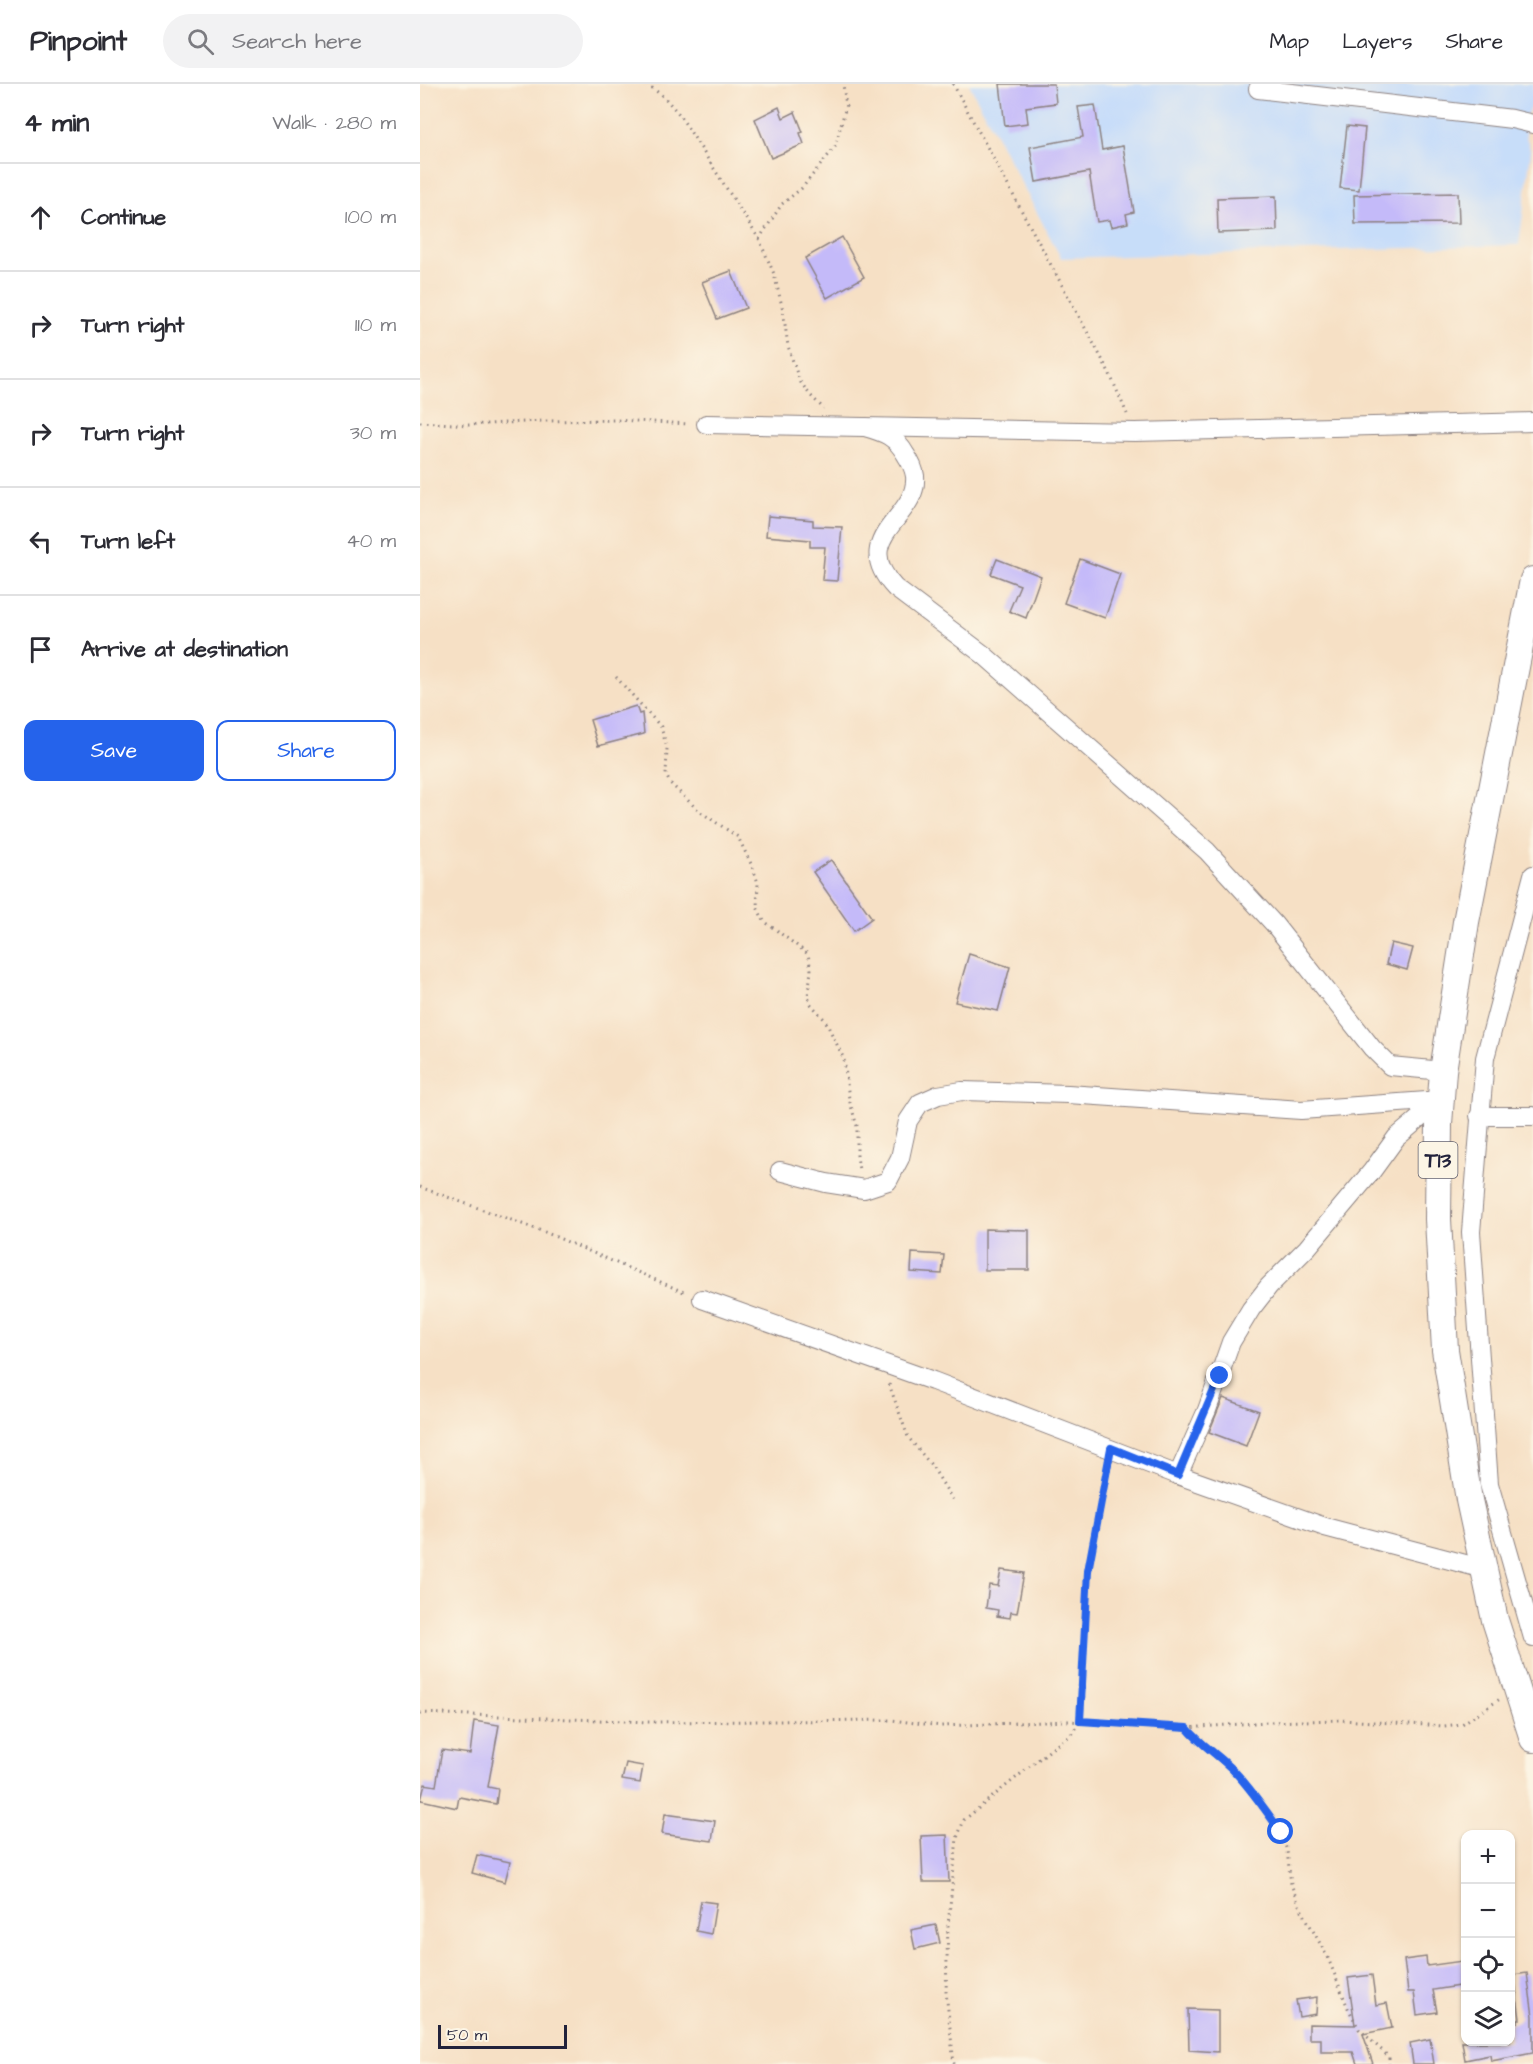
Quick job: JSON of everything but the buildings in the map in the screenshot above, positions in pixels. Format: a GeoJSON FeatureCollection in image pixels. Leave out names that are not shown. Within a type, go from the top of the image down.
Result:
{"type":"FeatureCollection","features":[{"type":"Feature","properties":{"kind":"highway","name":"T13"},"geometry":{"type":"LineString","coordinates":[[1533,580],[1466,922],[1443,1071],[1437,1219],[1445,1350],[1469,1500],[1495,1620],[1533,1738]]}},
{"type":"Feature","properties":{"kind":"street"},"geometry":{"type":"LineString","coordinates":[[1257,89],[1512,119],[1533,124]]}},
{"type":"Feature","properties":{"kind":"street"},"geometry":{"type":"LineString","coordinates":[[706,424],[1135,432],[1533,422]]}},
{"type":"Feature","properties":{"kind":"street"},"geometry":{"type":"LineString","coordinates":[[865,427],[894,438],[912,465],[915,476],[910,500],[884,534],[879,549],[884,576],[895,588],[984,655],[1207,851],[1274,924],[1372,1048],[1390,1066],[1443,1071]]}},
{"type":"Feature","properties":{"kind":"street"},"geometry":{"type":"LineString","coordinates":[[1533,875],[1485,1058],[1471,1232],[1489,1484],[1533,1638]]}},
{"type":"Feature","properties":{"kind":"street"},"geometry":{"type":"LineString","coordinates":[[780,1171],[826,1183],[864,1189],[888,1181],[900,1158],[908,1121],[920,1102],[962,1090],[1068,1094],[1301,1110],[1441,1100]]}},
{"type":"Feature","properties":{"kind":"street"},"geometry":{"type":"LineString","coordinates":[[1178,1475],[1207,1410],[1231,1342],[1251,1309],[1269,1286],[1307,1248],[1372,1171],[1396,1138],[1441,1100]]}},
{"type":"Feature","properties":{"kind":"street"},"geometry":{"type":"LineString","coordinates":[[1479,1116],[1533,1116]]}},
{"type":"Feature","properties":{"kind":"street"},"geometry":{"type":"LineString","coordinates":[[702,1299],[1325,1527],[1484,1569]]}},
{"type":"Feature","properties":{"kind":"path"},"geometry":{"type":"LineString","coordinates":[[647,84],[664,97],[680,114],[759,239],[774,274],[783,310],[788,346],[799,380],[810,395],[842,427]]}},
{"type":"Feature","properties":{"kind":"path"},"geometry":{"type":"LineString","coordinates":[[759,239],[782,204],[802,188],[835,147],[846,106],[843,84]]}},
{"type":"Feature","properties":{"kind":"path"},"geometry":{"type":"LineString","coordinates":[[953,84],[1109,372],[1135,432]]}},
{"type":"Feature","properties":{"kind":"path"},"geometry":{"type":"LineString","coordinates":[[420,423],[468,425],[617,420],[706,424]]}},
{"type":"Feature","properties":{"kind":"path"},"geometry":{"type":"LineString","coordinates":[[616,677],[661,727],[667,748],[666,775],[670,783],[699,811],[738,837],[758,883],[758,907],[764,921],[808,954],[811,970],[808,996],[810,1003],[825,1020],[844,1059],[849,1099],[857,1126],[857,1156],[864,1189]]}},
{"type":"Feature","properties":{"kind":"path"},"geometry":{"type":"LineString","coordinates":[[420,1187],[547,1233],[702,1299]]}},
{"type":"Feature","properties":{"kind":"path"},"geometry":{"type":"LineString","coordinates":[[882,1363],[908,1437],[932,1466],[954,1502]]}},
{"type":"Feature","properties":{"kind":"path"},"geometry":{"type":"LineString","coordinates":[[954,2064],[946,1992],[948,1925],[957,1838],[964,1821],[1070,1736],[1080,1721],[1088,1571],[1111,1448]]}},
{"type":"Feature","properties":{"kind":"path"},"geometry":{"type":"LineString","coordinates":[[420,1713],[649,1722],[891,1720],[941,1726],[1080,1721],[1187,1728],[1267,1722],[1341,1720],[1414,1726],[1462,1724],[1517,1689]]}},
{"type":"Feature","properties":{"kind":"path"},"geometry":{"type":"LineString","coordinates":[[1187,1728],[1201,1744],[1236,1773],[1281,1832],[1287,1851],[1291,1884],[1299,1905],[1328,1958],[1353,2018],[1367,2037],[1389,2057],[1389,2064]]}},
{"type":"Feature","properties":{"kind":"shaded area"},"geometry":{"type":"Polygon","coordinates":[[[969,84],[1533,84],[1533,103],[1525,118],[1526,136],[1531,152],[1519,245],[1061,258],[969,84]]]}},
{"type":"Feature","properties":{"kind":"route"},"geometry":{"type":"LineString","coordinates":[[1220,1376],[1178,1475],[1111,1448],[1088,1571],[1080,1721],[1187,1728],[1201,1744],[1236,1773],[1281,1832]]}}]}
